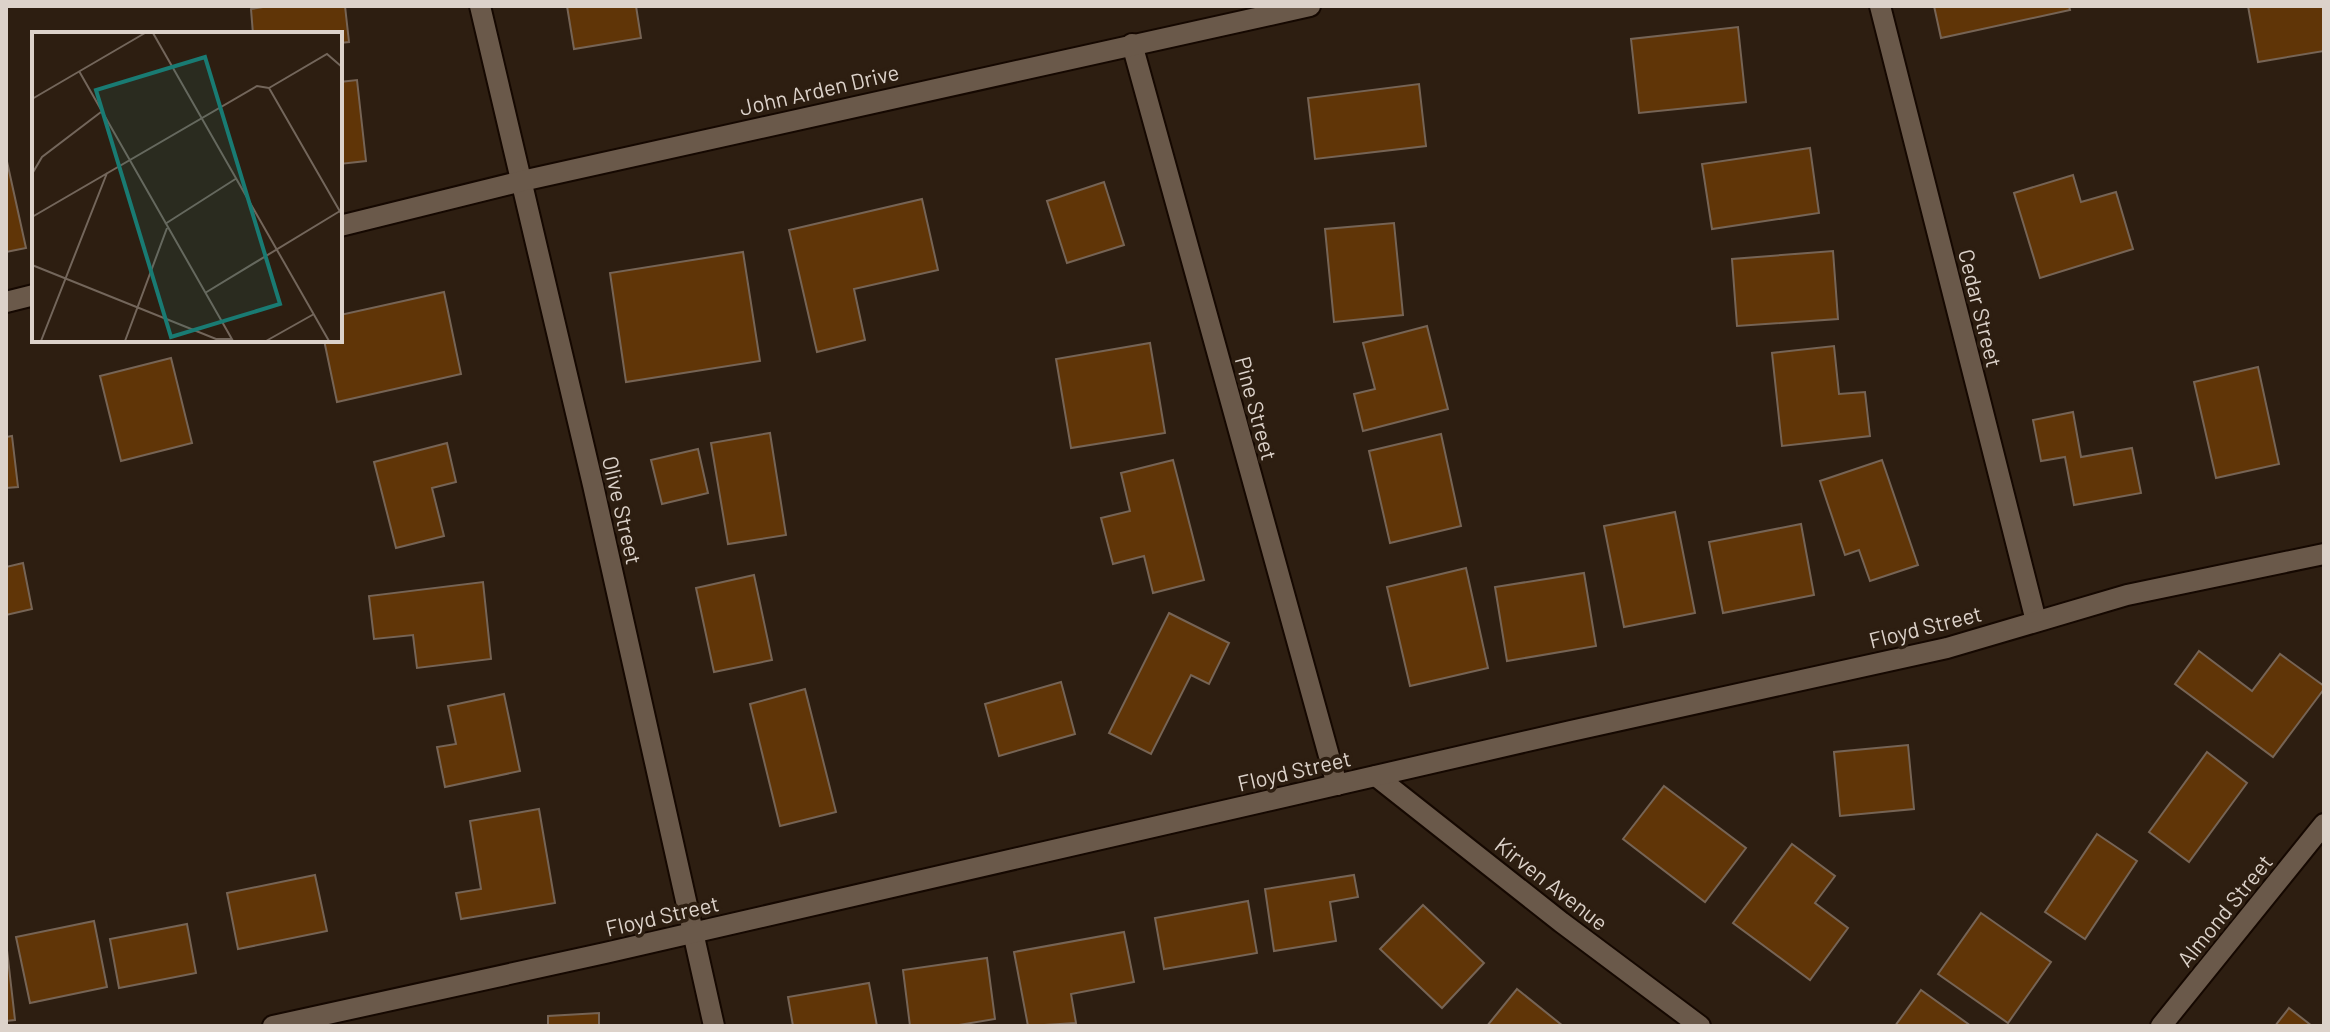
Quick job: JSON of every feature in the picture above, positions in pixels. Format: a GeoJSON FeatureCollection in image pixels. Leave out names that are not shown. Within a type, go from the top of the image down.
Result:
{"type":"FeatureCollection","features":[{"type":"Feature","properties":{"kind":"street","name":"Olive Street"},"geometry":{"type":"LineString","coordinates":[[480,6],[714,1026]]}},
{"type":"Feature","properties":{"kind":"street","name":"John Arden Drive"},"geometry":{"type":"LineString","coordinates":[[342,226],[522,181],[1310,6]]}},
{"type":"Feature","properties":{"kind":"street","name":"Cedar Street"},"geometry":{"type":"LineString","coordinates":[[1880,6],[2036,621]]}},
{"type":"Feature","properties":{"kind":"street","name":"Pine Street"},"geometry":{"type":"LineString","coordinates":[[1132,44],[1337,785]]}},
{"type":"Feature","properties":{"kind":"street"},"geometry":{"type":"LineString","coordinates":[[6,302],[32,296]]}},
{"type":"Feature","properties":{"kind":"street","name":"Floyd Street"},"geometry":{"type":"LineString","coordinates":[[273,1026],[1947,648],[2127,595],[2324,554]]}},
{"type":"Feature","properties":{"kind":"street","name":"Kirven Avenue"},"geometry":{"type":"LineString","coordinates":[[1376,776],[1561,922],[1700,1026]]}},
{"type":"Feature","properties":{"kind":"street","name":"Almond Street"},"geometry":{"type":"LineString","coordinates":[[2161,1026],[2324,824]]}},
{"type":"Feature","properties":{"kind":"building"},"geometry":{"type":"Polygon","coordinates":[[[269,6],[345,6],[349,42],[342,43],[342,32],[253,32],[251,9],[269,6]]]}},
{"type":"Feature","properties":{"kind":"building"},"geometry":{"type":"Polygon","coordinates":[[[567,6],[636,6],[641,38],[574,49],[567,6]]]}},
{"type":"Feature","properties":{"kind":"building"},"geometry":{"type":"Polygon","coordinates":[[[1934,6],[2069,6],[2070,10],[1941,38],[1934,6]]]}},
{"type":"Feature","properties":{"kind":"building"},"geometry":{"type":"Polygon","coordinates":[[[2248,6],[2324,6],[2324,51],[2258,62],[2248,6]]]}},
{"type":"Feature","properties":{"kind":"building"},"geometry":{"type":"Polygon","coordinates":[[[1738,27],[1746,102],[1639,113],[1631,39],[1738,27]]]}},
{"type":"Feature","properties":{"kind":"building"},"geometry":{"type":"Polygon","coordinates":[[[357,80],[366,161],[342,164],[342,82],[357,80]]]}},
{"type":"Feature","properties":{"kind":"building"},"geometry":{"type":"Polygon","coordinates":[[[1419,84],[1426,146],[1315,159],[1308,98],[1419,84]]]}},
{"type":"Feature","properties":{"kind":"building"},"geometry":{"type":"Polygon","coordinates":[[[1810,148],[1819,213],[1712,229],[1702,164],[1810,148]]]}},
{"type":"Feature","properties":{"kind":"building"},"geometry":{"type":"Polygon","coordinates":[[[6,157],[26,248],[6,252],[6,157]]]}},
{"type":"Feature","properties":{"kind":"building"},"geometry":{"type":"Polygon","coordinates":[[[2073,175],[2081,202],[2116,192],[2133,249],[2040,278],[2014,193],[2073,175]]]}},
{"type":"Feature","properties":{"kind":"building"},"geometry":{"type":"Polygon","coordinates":[[[1104,182],[1124,245],[1067,263],[1047,201],[1104,182]]]}},
{"type":"Feature","properties":{"kind":"building"},"geometry":{"type":"Polygon","coordinates":[[[922,199],[938,270],[854,289],[865,340],[817,352],[789,230],[922,199]]]}},
{"type":"Feature","properties":{"kind":"building"},"geometry":{"type":"Polygon","coordinates":[[[1394,223],[1403,315],[1334,322],[1325,229],[1394,223]]]}},
{"type":"Feature","properties":{"kind":"building"},"geometry":{"type":"Polygon","coordinates":[[[1833,251],[1838,319],[1737,326],[1732,259],[1833,251]]]}},
{"type":"Feature","properties":{"kind":"building"},"geometry":{"type":"Polygon","coordinates":[[[743,252],[760,361],[626,382],[610,273],[743,252]]]}},
{"type":"Feature","properties":{"kind":"building"},"geometry":{"type":"Polygon","coordinates":[[[444,292],[461,374],[337,402],[324,342],[342,342],[342,315],[444,292]]]}},
{"type":"Feature","properties":{"kind":"building"},"geometry":{"type":"Polygon","coordinates":[[[1427,326],[1448,409],[1363,431],[1354,394],[1375,389],[1363,343],[1427,326]]]}},
{"type":"Feature","properties":{"kind":"building"},"geometry":{"type":"Polygon","coordinates":[[[1150,343],[1165,433],[1071,448],[1056,359],[1150,343]]]}},
{"type":"Feature","properties":{"kind":"building"},"geometry":{"type":"Polygon","coordinates":[[[1834,346],[1839,394],[1865,392],[1870,436],[1782,446],[1772,353],[1834,346]]]}},
{"type":"Feature","properties":{"kind":"building"},"geometry":{"type":"Polygon","coordinates":[[[171,358],[192,443],[121,461],[100,376],[171,358]]]}},
{"type":"Feature","properties":{"kind":"building"},"geometry":{"type":"Polygon","coordinates":[[[2258,367],[2279,464],[2216,478],[2194,382],[2258,367]]]}},
{"type":"Feature","properties":{"kind":"building"},"geometry":{"type":"Polygon","coordinates":[[[2073,412],[2081,457],[2132,448],[2141,493],[2074,505],[2065,457],[2041,461],[2033,420],[2073,412]]]}},
{"type":"Feature","properties":{"kind":"building"},"geometry":{"type":"Polygon","coordinates":[[[770,433],[786,535],[728,544],[711,443],[770,433]]]}},
{"type":"Feature","properties":{"kind":"building"},"geometry":{"type":"Polygon","coordinates":[[[1441,434],[1461,526],[1390,543],[1369,451],[1441,434]]]}},
{"type":"Feature","properties":{"kind":"building"},"geometry":{"type":"Polygon","coordinates":[[[12,436],[18,487],[6,488],[6,437],[12,436]]]}},
{"type":"Feature","properties":{"kind":"building"},"geometry":{"type":"Polygon","coordinates":[[[447,443],[456,482],[432,488],[444,536],[396,548],[374,462],[447,443]]]}},
{"type":"Feature","properties":{"kind":"building"},"geometry":{"type":"Polygon","coordinates":[[[698,449],[708,493],[662,504],[651,460],[698,449]]]}},
{"type":"Feature","properties":{"kind":"building"},"geometry":{"type":"Polygon","coordinates":[[[1173,460],[1204,580],[1153,593],[1144,556],[1113,564],[1101,518],[1130,511],[1121,473],[1173,460]]]}},
{"type":"Feature","properties":{"kind":"building"},"geometry":{"type":"Polygon","coordinates":[[[1882,460],[1918,565],[1870,581],[1859,550],[1845,555],[1820,481],[1882,460]]]}},
{"type":"Feature","properties":{"kind":"building"},"geometry":{"type":"Polygon","coordinates":[[[1675,512],[1695,613],[1624,627],[1604,526],[1675,512]]]}},
{"type":"Feature","properties":{"kind":"building"},"geometry":{"type":"Polygon","coordinates":[[[1801,524],[1814,595],[1723,613],[1709,542],[1801,524]]]}},
{"type":"Feature","properties":{"kind":"building"},"geometry":{"type":"Polygon","coordinates":[[[23,563],[32,609],[6,615],[6,567],[23,563]]]}},
{"type":"Feature","properties":{"kind":"building"},"geometry":{"type":"Polygon","coordinates":[[[1466,568],[1488,668],[1410,686],[1387,587],[1466,568]]]}},
{"type":"Feature","properties":{"kind":"building"},"geometry":{"type":"Polygon","coordinates":[[[1584,573],[1596,646],[1507,661],[1495,587],[1584,573]]]}},
{"type":"Feature","properties":{"kind":"building"},"geometry":{"type":"Polygon","coordinates":[[[754,575],[772,660],[714,672],[696,588],[754,575]]]}},
{"type":"Feature","properties":{"kind":"building"},"geometry":{"type":"Polygon","coordinates":[[[483,582],[491,659],[417,668],[413,635],[374,639],[369,596],[483,582]]]}},
{"type":"Feature","properties":{"kind":"building"},"geometry":{"type":"Polygon","coordinates":[[[1169,613],[1229,643],[1209,684],[1191,675],[1151,754],[1109,733],[1169,613]]]}},
{"type":"Feature","properties":{"kind":"building"},"geometry":{"type":"Polygon","coordinates":[[[2199,651],[2252,691],[2280,654],[2324,689],[2273,757],[2175,684],[2199,651]]]}},
{"type":"Feature","properties":{"kind":"building"},"geometry":{"type":"Polygon","coordinates":[[[1061,682],[1075,734],[999,756],[985,704],[1061,682]]]}},
{"type":"Feature","properties":{"kind":"building"},"geometry":{"type":"Polygon","coordinates":[[[805,689],[836,812],[780,826],[750,704],[805,689]]]}},
{"type":"Feature","properties":{"kind":"building"},"geometry":{"type":"Polygon","coordinates":[[[504,694],[520,771],[445,787],[437,747],[456,744],[448,706],[504,694]]]}},
{"type":"Feature","properties":{"kind":"building"},"geometry":{"type":"Polygon","coordinates":[[[1908,745],[1914,809],[1840,816],[1834,752],[1908,745]]]}},
{"type":"Feature","properties":{"kind":"building"},"geometry":{"type":"Polygon","coordinates":[[[2207,752],[2247,783],[2189,862],[2149,832],[2207,752]]]}},
{"type":"Feature","properties":{"kind":"building"},"geometry":{"type":"Polygon","coordinates":[[[1664,786],[1746,848],[1705,902],[1623,839],[1664,786]]]}},
{"type":"Feature","properties":{"kind":"building"},"geometry":{"type":"Polygon","coordinates":[[[539,809],[555,903],[461,919],[456,893],[481,889],[470,821],[539,809]]]}},
{"type":"Feature","properties":{"kind":"building"},"geometry":{"type":"Polygon","coordinates":[[[2097,834],[2137,861],[2085,939],[2045,912],[2097,834]]]}},
{"type":"Feature","properties":{"kind":"building"},"geometry":{"type":"Polygon","coordinates":[[[1792,844],[1835,876],[1815,903],[1848,928],[1810,980],[1733,923],[1792,844]]]}},
{"type":"Feature","properties":{"kind":"building"},"geometry":{"type":"Polygon","coordinates":[[[315,875],[327,931],[238,949],[227,893],[315,875]]]}},
{"type":"Feature","properties":{"kind":"building"},"geometry":{"type":"Polygon","coordinates":[[[1354,875],[1358,897],[1330,902],[1336,941],[1274,951],[1265,889],[1354,875]]]}},
{"type":"Feature","properties":{"kind":"building"},"geometry":{"type":"Polygon","coordinates":[[[1248,901],[1257,953],[1164,969],[1155,918],[1248,901]]]}},
{"type":"Feature","properties":{"kind":"building"},"geometry":{"type":"Polygon","coordinates":[[[1423,905],[1484,963],[1442,1008],[1380,949],[1423,905]]]}},
{"type":"Feature","properties":{"kind":"building"},"geometry":{"type":"Polygon","coordinates":[[[1981,913],[2051,962],[2008,1023],[1938,974],[1981,913]]]}},
{"type":"Feature","properties":{"kind":"building"},"geometry":{"type":"Polygon","coordinates":[[[94,921],[107,987],[30,1003],[16,937],[94,921]]]}},
{"type":"Feature","properties":{"kind":"building"},"geometry":{"type":"Polygon","coordinates":[[[187,924],[196,973],[119,988],[110,939],[187,924]]]}},
{"type":"Feature","properties":{"kind":"building"},"geometry":{"type":"Polygon","coordinates":[[[1124,932],[1134,982],[1071,994],[1076,1023],[1028,1026],[1014,952],[1124,932]]]}},
{"type":"Feature","properties":{"kind":"building"},"geometry":{"type":"Polygon","coordinates":[[[6,950],[15,1020],[6,1021],[6,950]]]}},
{"type":"Feature","properties":{"kind":"building"},"geometry":{"type":"Polygon","coordinates":[[[987,958],[995,1019],[953,1026],[910,1026],[903,970],[987,958]]]}},
{"type":"Feature","properties":{"kind":"building"},"geometry":{"type":"Polygon","coordinates":[[[869,983],[877,1026],[793,1026],[788,997],[869,983]]]}},
{"type":"Feature","properties":{"kind":"building"},"geometry":{"type":"Polygon","coordinates":[[[1517,989],[1563,1026],[1487,1026],[1517,989]]]}},
{"type":"Feature","properties":{"kind":"building"},"geometry":{"type":"Polygon","coordinates":[[[1921,990],[1971,1026],[1895,1026],[1921,990]]]}},
{"type":"Feature","properties":{"kind":"building"},"geometry":{"type":"Polygon","coordinates":[[[2289,1008],[2312,1026],[2275,1026],[2289,1008]]]}},
{"type":"Feature","properties":{"kind":"building"},"geometry":{"type":"Polygon","coordinates":[[[599,1013],[599,1026],[548,1026],[548,1016],[599,1013]]]}}]}
